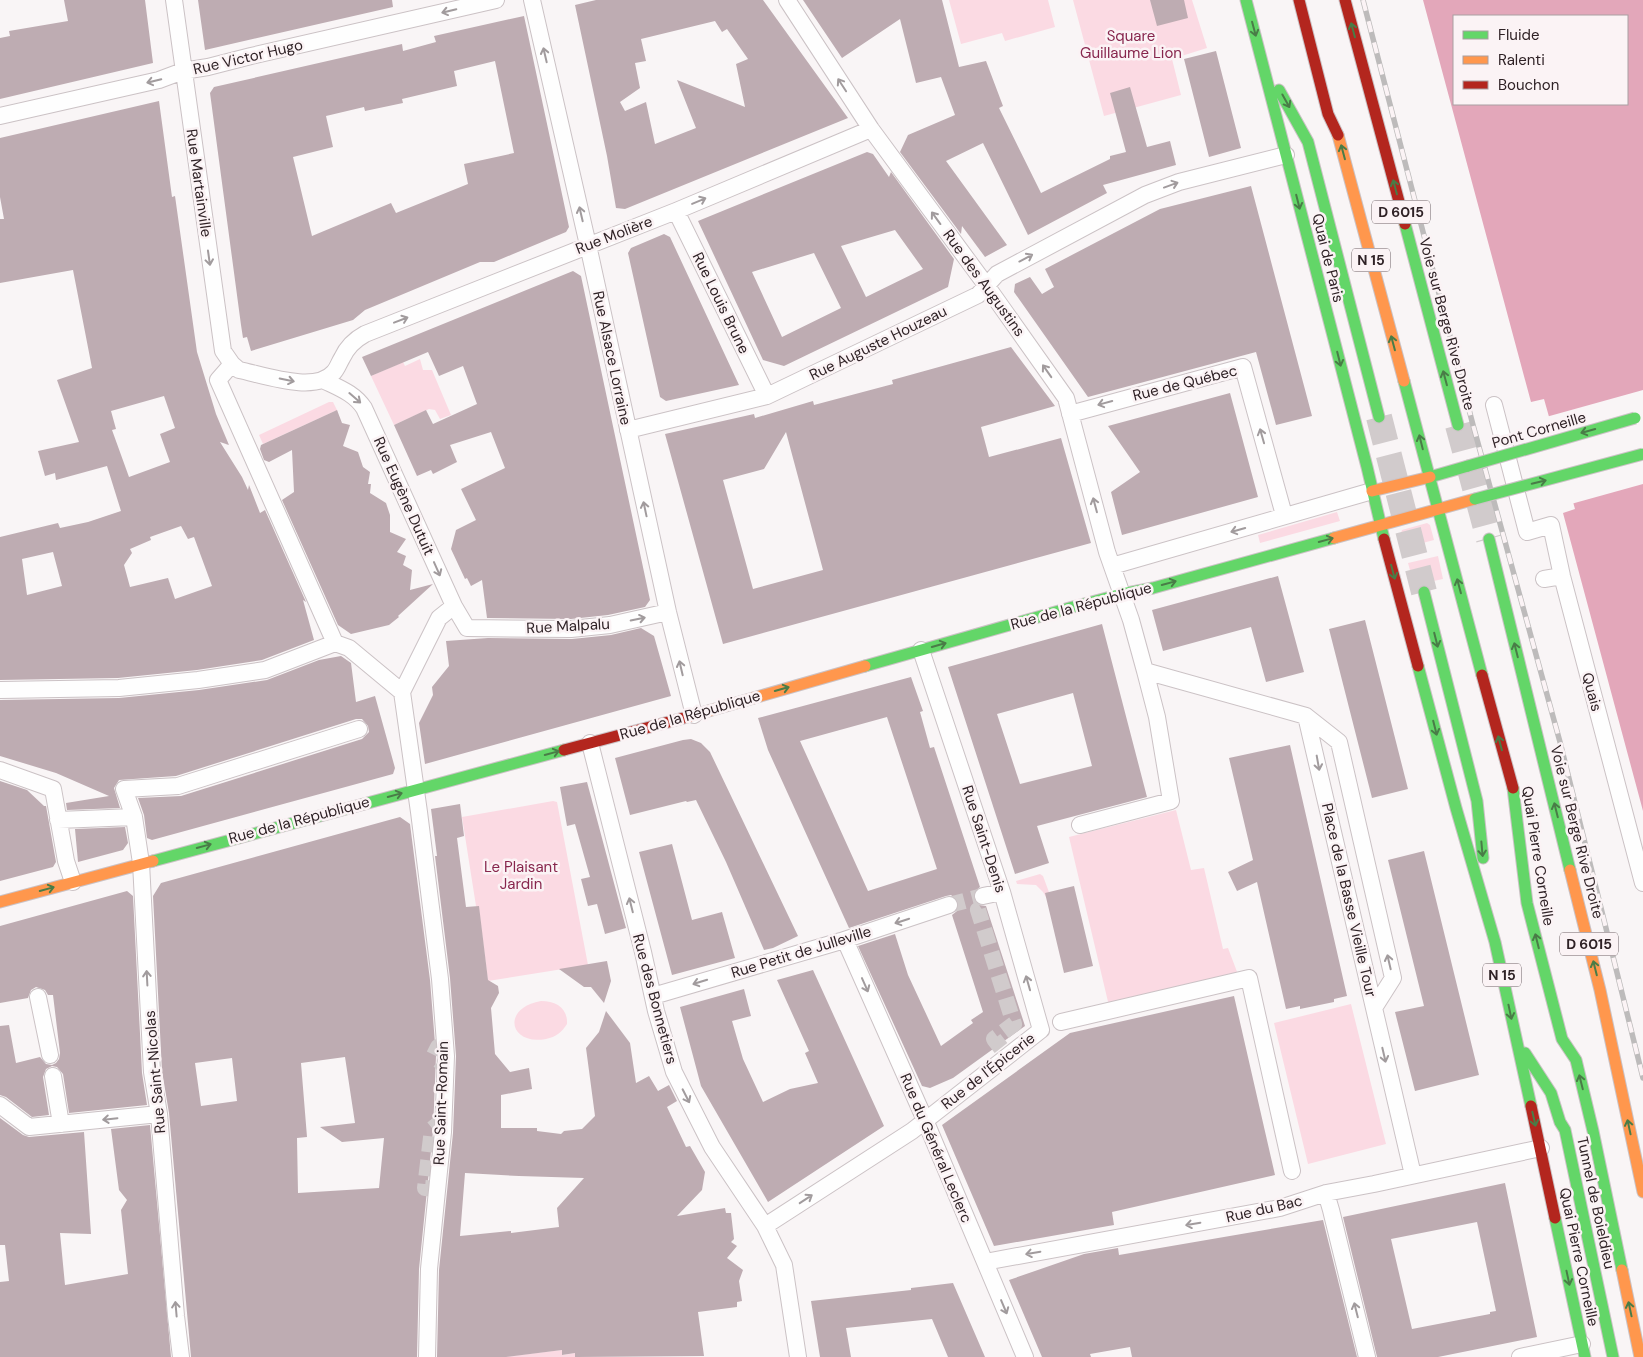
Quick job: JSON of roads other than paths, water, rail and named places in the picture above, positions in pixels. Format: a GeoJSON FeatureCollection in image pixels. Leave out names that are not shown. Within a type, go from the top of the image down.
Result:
{"type":"FeatureCollection","features":[{"type":"Feature","properties":{"kind":"main road","name":"Quai de Paris"},"geometry":{"type":"LineString","coordinates":[[1246,0],[1380,524]]}},
{"type":"Feature","properties":{"kind":"main road"},"geometry":{"type":"LineString","coordinates":[[1299,0],[1328,114],[1327,142]]}},
{"type":"Feature","properties":{"kind":"main road","name":"Voie sur Berge Rive Droite"},"geometry":{"type":"LineString","coordinates":[[1345,0],[1458,425]]}},
{"type":"Feature","properties":{"kind":"main road"},"geometry":{"type":"LineString","coordinates":[[1262,58],[1308,142],[1379,417]]}},
{"type":"Feature","properties":{"kind":"main road","name":"N 15"},"geometry":{"type":"LineString","coordinates":[[1328,114],[1339,138],[1430,477]]}},
{"type":"Feature","properties":{"kind":"main road","name":"Pont Corneille"},"geometry":{"type":"LineString","coordinates":[[1372,491],[1430,477],[1643,415]]}},
{"type":"Feature","properties":{"kind":"main road","name":"Rue de la République"},"geometry":{"type":"LineString","coordinates":[[0,902],[694,715],[921,650],[1122,594],[1153,588],[1451,504],[1643,454]]}},
{"type":"Feature","properties":{"kind":"main road","name":"Quai Pierre Corneille"},"geometry":{"type":"LineString","coordinates":[[1430,477],[1513,790],[1527,903],[1562,1039],[1576,1060],[1594,1131],[1640,1357]]}},
{"type":"Feature","properties":{"kind":"main road","name":"Quai Pierre Corneille"},"geometry":{"type":"LineString","coordinates":[[1380,524],[1456,808],[1488,913],[1584,1350]]}},
{"type":"Feature","properties":{"kind":"main road","name":"Voie sur Berge Rive Droite"},"geometry":{"type":"LineString","coordinates":[[1489,539],[1600,990],[1643,1192]]}},
{"type":"Feature","properties":{"kind":"main road"},"geometry":{"type":"LineString","coordinates":[[1424,592],[1478,801],[1488,913]]}},
{"type":"Feature","properties":{"kind":"main road","name":"D 6015"},"geometry":{"type":"LineString","coordinates":[[1509,850],[1527,903]]}},
{"type":"Feature","properties":{"kind":"main road","name":"Tunnel de Boieldieu"},"geometry":{"type":"LineString","coordinates":[[1515,1037],[1551,1093],[1560,1122],[1565,1130],[1613,1357]]}},
{"type":"Feature","properties":{"kind":"main road","name":"D 6015"},"geometry":{"type":"LineString","coordinates":[[1559,1059],[1562,1039]]}},
{"type":"Feature","properties":{"kind":"main road"},"geometry":{"type":"LineString","coordinates":[[1562,1090],[1565,1130]]}},
{"type":"Feature","properties":{"kind":"street","name":"Rue Martainville"},"geometry":{"type":"LineString","coordinates":[[174,0],[220,340],[223,351],[235,367]]}},
{"type":"Feature","properties":{"kind":"street","name":"Rue Victor Hugo"},"geometry":{"type":"LineString","coordinates":[[0,116],[159,80],[183,71],[208,67],[496,0]]}},
{"type":"Feature","properties":{"kind":"street","name":"Rue Alsace Lorraine"},"geometry":{"type":"LineString","coordinates":[[532,0],[588,245],[668,612],[694,715]]}},
{"type":"Feature","properties":{"kind":"street","name":"Rue des Augustins"},"geometry":{"type":"LineString","coordinates":[[787,0],[871,129],[986,285],[1066,398],[1112,566],[1151,673],[1171,801],[1080,825]]}},
{"type":"Feature","properties":{"kind":"street","name":"Rue Molière"},"geometry":{"type":"LineString","coordinates":[[323,380],[334,372],[345,352],[356,338],[676,211],[871,129]]}},
{"type":"Feature","properties":{"kind":"street","name":"Rue Auguste Houzeau"},"geometry":{"type":"LineString","coordinates":[[628,430],[767,396],[978,295],[997,274],[1005,269],[1145,195],[1179,182],[1286,155]]}},
{"type":"Feature","properties":{"kind":"street","name":"Rue Louis Brune"},"geometry":{"type":"LineString","coordinates":[[676,211],[767,396]]}},
{"type":"Feature","properties":{"kind":"street"},"geometry":{"type":"LineString","coordinates":[[323,380],[312,384],[301,383],[235,367],[218,380],[342,645],[402,692],[439,618],[454,606]]}},
{"type":"Feature","properties":{"kind":"street","name":"Rue de Québec"},"geometry":{"type":"LineString","coordinates":[[1070,414],[1243,367],[1284,516]]}},
{"type":"Feature","properties":{"kind":"street","name":"Rue Eugène Dutuit"},"geometry":{"type":"LineString","coordinates":[[323,380],[351,394],[364,408],[454,606],[467,628]]}},
{"type":"Feature","properties":{"kind":"street","name":"Quais"},"geometry":{"type":"LineString","coordinates":[[1494,405],[1526,532],[1550,525],[1643,883]]}},
{"type":"Feature","properties":{"kind":"street","name":"Rue de la République"},"geometry":{"type":"LineString","coordinates":[[1112,566],[1372,491]]}},
{"type":"Feature","properties":{"kind":"street"},"geometry":{"type":"LineString","coordinates":[[1544,579],[1562,576]]}},
{"type":"Feature","properties":{"kind":"street","name":"Rue Malpalu"},"geometry":{"type":"LineString","coordinates":[[467,628],[571,629],[610,624],[668,612]]}},
{"type":"Feature","properties":{"kind":"street"},"geometry":{"type":"LineString","coordinates":[[0,690],[119,688],[198,680],[265,670],[342,645]]}},
{"type":"Feature","properties":{"kind":"street","name":"Rue Saint-Denis"},"geometry":{"type":"LineString","coordinates":[[921,650],[1002,892],[1041,1030]]}},
{"type":"Feature","properties":{"kind":"street","name":"Place de la Basse Vieille Tour"},"geometry":{"type":"LineString","coordinates":[[1151,673],[1306,716],[1339,742],[1393,978],[1374,1008]]}},
{"type":"Feature","properties":{"kind":"street","name":"Rue Saint-Romain"},"geometry":{"type":"LineString","coordinates":[[402,692],[440,979],[446,1056],[442,1132],[429,1269],[427,1357]]}},
{"type":"Feature","properties":{"kind":"street","name":"Place de la Basse Vieille Tour"},"geometry":{"type":"LineString","coordinates":[[1306,716],[1374,1008]]}},
{"type":"Feature","properties":{"kind":"street","name":"Rue Saint-Nicolas"},"geometry":{"type":"LineString","coordinates":[[181,1357],[158,1114],[152,1072],[141,863],[134,817],[124,789],[178,786],[359,729]]}},
{"type":"Feature","properties":{"kind":"street","name":"Rue des Bonnetiers"},"geometry":{"type":"LineString","coordinates":[[590,743],[653,996],[674,1072],[712,1147],[767,1230],[784,1265],[798,1357]]}},
{"type":"Feature","properties":{"kind":"street"},"geometry":{"type":"LineString","coordinates":[[0,770],[53,789],[66,862],[73,882]]}},
{"type":"Feature","properties":{"kind":"street"},"geometry":{"type":"LineString","coordinates":[[58,820],[134,817]]}},
{"type":"Feature","properties":{"kind":"street"},"geometry":{"type":"LineString","coordinates":[[983,896],[1002,892]]}},
{"type":"Feature","properties":{"kind":"street","name":"Rue Petit de Julleville"},"geometry":{"type":"LineString","coordinates":[[653,996],[845,940],[949,905]]}},
{"type":"Feature","properties":{"kind":"street","name":"Rue du Général Leclerc"},"geometry":{"type":"LineString","coordinates":[[845,940],[926,1120],[1025,1357]]}},
{"type":"Feature","properties":{"kind":"street"},"geometry":{"type":"LineString","coordinates":[[1061,1022],[1249,978],[1292,1171]]}},
{"type":"Feature","properties":{"kind":"street"},"geometry":{"type":"LineString","coordinates":[[38,997],[50,1055]]}},
{"type":"Feature","properties":{"kind":"street"},"geometry":{"type":"LineString","coordinates":[[1374,1008],[1412,1175]]}},
{"type":"Feature","properties":{"kind":"street","name":"Rue de l'Épicerie"},"geometry":{"type":"LineString","coordinates":[[767,1230],[912,1131],[1041,1030]]}},
{"type":"Feature","properties":{"kind":"street"},"geometry":{"type":"LineString","coordinates":[[53,1076],[61,1124]]}},
{"type":"Feature","properties":{"kind":"street"},"geometry":{"type":"LineString","coordinates":[[0,1105],[29,1127],[158,1114]]}},
{"type":"Feature","properties":{"kind":"street","name":"Rue du Bac"},"geometry":{"type":"LineString","coordinates":[[985,1262],[1280,1208],[1326,1193],[1541,1148]]}},
{"type":"Feature","properties":{"kind":"street"},"geometry":{"type":"LineString","coordinates":[[1326,1193],[1367,1357]]}},
{"type":"Feature","properties":{"kind":"street"},"geometry":{"type":"LineString","coordinates":[[1520,1357],[1584,1350]]}},
{"type":"Feature","properties":{"kind":"tunnel"},"geometry":{"type":"LineString","coordinates":[[1379,417],[1424,592]]}},
{"type":"Feature","properties":{"kind":"tunnel"},"geometry":{"type":"LineString","coordinates":[[1458,425],[1489,539]]}},
{"type":"Feature","properties":{"kind":"tunnel"},"geometry":{"type":"LineString","coordinates":[[949,905],[983,896]]}},
{"type":"Feature","properties":{"kind":"tunnel"},"geometry":{"type":"LineString","coordinates":[[981,908],[978,910],[1014,1024],[994,1039],[1001,1048]]}},
{"type":"Feature","properties":{"kind":"tunnel"},"geometry":{"type":"LineString","coordinates":[[445,1046],[438,1047],[434,1055],[445,1067]]}},
{"type":"Feature","properties":{"kind":"tunnel"},"geometry":{"type":"LineString","coordinates":[[437,1189],[425,1188],[432,1129],[443,1120]]}},
{"type":"Feature","properties":{"kind":"railway"},"geometry":{"type":"LineString","coordinates":[[1363,0],[1473,425],[1560,742],[1643,1078]]}},
{"type":"Feature","properties":{"kind":"park label","name":"Square Guillaume Lion"},"geometry":{"type":"Point","coordinates":[1131,44]}},
{"type":"Feature","properties":{"kind":"park label","name":"Le Plaisant Jardin"},"geometry":{"type":"Point","coordinates":[521,876]}}]}
